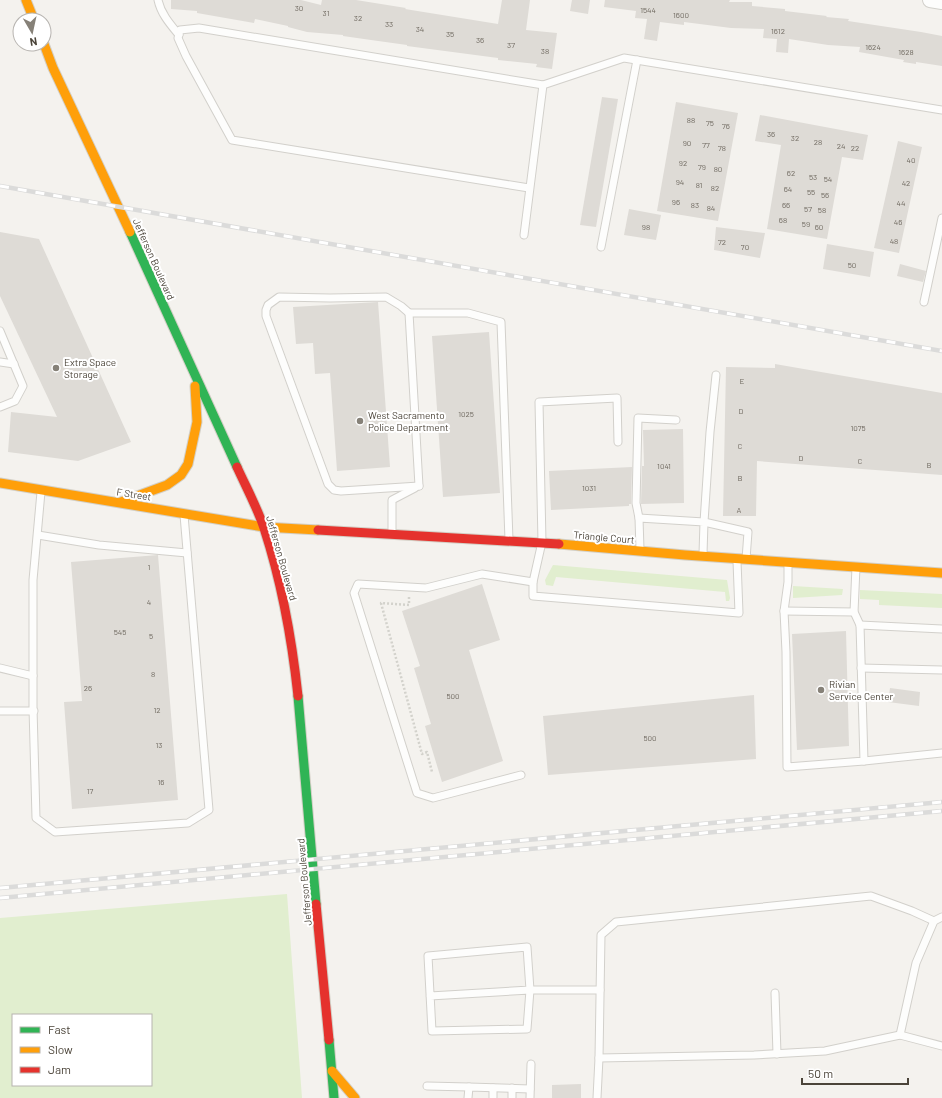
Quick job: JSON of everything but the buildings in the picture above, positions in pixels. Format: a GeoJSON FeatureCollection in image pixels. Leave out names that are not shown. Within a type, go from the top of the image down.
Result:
{"type":"FeatureCollection","features":[{"type":"Feature","properties":{"kind":"main road"},"geometry":{"type":"LineString","coordinates":[[26,0],[31,12]]}},
{"type":"Feature","properties":{"kind":"main road","name":"Jefferson Boulevard"},"geometry":{"type":"LineString","coordinates":[[47,52],[264,527],[283,595],[295,668],[334,1098]]}},
{"type":"Feature","properties":{"kind":"main road"},"geometry":{"type":"LineString","coordinates":[[119,503],[167,485],[181,475],[188,464],[197,422],[195,374]]}},
{"type":"Feature","properties":{"kind":"main road","name":"F Street"},"geometry":{"type":"LineString","coordinates":[[0,483],[264,527]]}},
{"type":"Feature","properties":{"kind":"main road","name":"Triangle Court"},"geometry":{"type":"LineString","coordinates":[[264,527],[542,542],[741,559],[942,573]]}},
{"type":"Feature","properties":{"kind":"main road"},"geometry":{"type":"LineString","coordinates":[[332,1071],[355,1098]]}},
{"type":"Feature","properties":{"kind":"street"},"geometry":{"type":"LineString","coordinates":[[930,0],[942,2]]}},
{"type":"Feature","properties":{"kind":"lane"},"geometry":{"type":"LineString","coordinates":[[158,0],[160,10],[179,35]]}},
{"type":"Feature","properties":{"kind":"lane"},"geometry":{"type":"LineString","coordinates":[[529,188],[232,140],[186,56],[178,38],[180,30],[199,28],[542,85],[624,58],[942,110]]}},
{"type":"Feature","properties":{"kind":"lane"},"geometry":{"type":"LineString","coordinates":[[601,247],[636,60]]}},
{"type":"Feature","properties":{"kind":"lane"},"geometry":{"type":"LineString","coordinates":[[524,235],[542,85]]}},
{"type":"Feature","properties":{"kind":"lane"},"geometry":{"type":"LineString","coordinates":[[924,302],[942,218]]}},
{"type":"Feature","properties":{"kind":"lane"},"geometry":{"type":"LineString","coordinates":[[419,486],[341,491],[334,490],[328,484],[266,316],[268,305],[279,297],[386,297],[393,300],[409,313],[468,313],[501,322],[509,540]]}},
{"type":"Feature","properties":{"kind":"lane"},"geometry":{"type":"LineString","coordinates":[[409,313],[419,486]]}},
{"type":"Feature","properties":{"kind":"lane"},"geometry":{"type":"LineString","coordinates":[[0,331],[23,386],[15,401],[0,407]]}},
{"type":"Feature","properties":{"kind":"lane"},"geometry":{"type":"LineString","coordinates":[[0,362],[14,364]]}},
{"type":"Feature","properties":{"kind":"lane"},"geometry":{"type":"LineString","coordinates":[[703,556],[710,432],[716,375]]}},
{"type":"Feature","properties":{"kind":"lane"},"geometry":{"type":"LineString","coordinates":[[618,442],[618,398],[538,402],[542,542],[533,582],[533,596],[738,613],[741,559],[748,532],[704,522],[639,518]]}},
{"type":"Feature","properties":{"kind":"lane"},"geometry":{"type":"LineString","coordinates":[[640,551],[639,518],[636,503],[638,418],[676,420]]}},
{"type":"Feature","properties":{"kind":"lane"},"geometry":{"type":"LineString","coordinates":[[392,534],[392,500],[419,486]]}},
{"type":"Feature","properties":{"kind":"lane"},"geometry":{"type":"LineString","coordinates":[[42,490],[33,580],[33,676],[36,818],[55,832],[188,823],[208,810],[184,513]]}},
{"type":"Feature","properties":{"kind":"lane"},"geometry":{"type":"LineString","coordinates":[[38,535],[99,545],[187,553]]}},
{"type":"Feature","properties":{"kind":"lane"},"geometry":{"type":"LineString","coordinates":[[788,562],[788,582],[784,611],[786,652],[787,767],[942,753]]}},
{"type":"Feature","properties":{"kind":"lane"},"geometry":{"type":"LineString","coordinates":[[856,567],[854,612],[860,625],[864,761]]}},
{"type":"Feature","properties":{"kind":"lane"},"geometry":{"type":"LineString","coordinates":[[521,775],[433,798],[417,793],[354,593],[358,584],[426,588],[482,574],[533,582]]}},
{"type":"Feature","properties":{"kind":"lane"},"geometry":{"type":"LineString","coordinates":[[784,611],[854,612]]}},
{"type":"Feature","properties":{"kind":"lane"},"geometry":{"type":"LineString","coordinates":[[860,625],[942,629]]}},
{"type":"Feature","properties":{"kind":"lane"},"geometry":{"type":"LineString","coordinates":[[0,668],[33,676]]}},
{"type":"Feature","properties":{"kind":"lane"},"geometry":{"type":"LineString","coordinates":[[862,668],[942,670]]}},
{"type":"Feature","properties":{"kind":"lane"},"geometry":{"type":"LineString","coordinates":[[0,711],[34,711]]}},
{"type":"Feature","properties":{"kind":"lane"},"geometry":{"type":"LineString","coordinates":[[597,1098],[601,935],[616,922],[871,896],[912,910],[934,921]]}},
{"type":"Feature","properties":{"kind":"lane"},"geometry":{"type":"LineString","coordinates":[[900,1035],[916,963],[934,921],[942,917]]}},
{"type":"Feature","properties":{"kind":"lane"},"geometry":{"type":"LineString","coordinates":[[527,947],[530,990],[527,1029],[432,1032],[428,956],[527,947]]}},
{"type":"Feature","properties":{"kind":"lane"},"geometry":{"type":"LineString","coordinates":[[430,996],[530,990],[600,990]]}},
{"type":"Feature","properties":{"kind":"lane"},"geometry":{"type":"LineString","coordinates":[[775,993],[777,1054]]}},
{"type":"Feature","properties":{"kind":"lane"},"geometry":{"type":"LineString","coordinates":[[599,1058],[777,1054],[825,1051],[900,1035],[942,1046]]}},
{"type":"Feature","properties":{"kind":"lane"},"geometry":{"type":"LineString","coordinates":[[530,1098],[531,1064]]}},
{"type":"Feature","properties":{"kind":"lane"},"geometry":{"type":"LineString","coordinates":[[427,1086],[530,1089]]}},
{"type":"Feature","properties":{"kind":"lane"},"geometry":{"type":"LineString","coordinates":[[468,1098],[469,1087]]}},
{"type":"Feature","properties":{"kind":"lane"},"geometry":{"type":"LineString","coordinates":[[493,1088],[493,1097]]}},
{"type":"Feature","properties":{"kind":"lane"},"geometry":{"type":"LineString","coordinates":[[512,1088],[512,1097]]}},
{"type":"Feature","properties":{"kind":"path"},"geometry":{"type":"LineString","coordinates":[[414,596],[408,595],[409,605],[381,603],[422,754],[427,752],[432,772]]}},
{"type":"Feature","properties":{"kind":"green space"},"geometry":{"type":"Polygon","coordinates":[[[553,565],[727,580],[730,598],[729,601],[726,601],[725,592],[556,577],[553,586],[546,585],[545,580],[553,565]]]}},
{"type":"Feature","properties":{"kind":"green space"},"geometry":{"type":"Polygon","coordinates":[[[793,586],[843,589],[842,595],[793,598],[793,586]]]}},
{"type":"Feature","properties":{"kind":"green space"},"geometry":{"type":"Polygon","coordinates":[[[860,590],[942,594],[942,608],[879,605],[879,600],[860,599],[860,590]]]}},
{"type":"Feature","properties":{"kind":"green space"},"geometry":{"type":"Polygon","coordinates":[[[287,894],[302,1098],[0,1098],[0,918],[287,894]]]}},
{"type":"Feature","properties":{"kind":"railway"},"geometry":{"type":"LineString","coordinates":[[0,186],[942,351]]}},
{"type":"Feature","properties":{"kind":"railway"},"geometry":{"type":"LineString","coordinates":[[0,888],[942,802]]}},
{"type":"Feature","properties":{"kind":"railway"},"geometry":{"type":"LineString","coordinates":[[0,898],[942,811]]}},
{"type":"Feature","properties":{"kind":"traffic: fast"},"geometry":{"type":"LineString","coordinates":[[130,232],[237,467]]}},
{"type":"Feature","properties":{"kind":"traffic: fast"},"geometry":{"type":"LineString","coordinates":[[298,696],[316,904]]}},
{"type":"Feature","properties":{"kind":"traffic: fast"},"geometry":{"type":"LineString","coordinates":[[329,1040],[334,1098]]}},
{"type":"Feature","properties":{"kind":"traffic: slow"},"geometry":{"type":"LineString","coordinates":[[26,0],[31,12]]}},
{"type":"Feature","properties":{"kind":"traffic: slow"},"geometry":{"type":"LineString","coordinates":[[47,52],[53,68],[130,232]]}},
{"type":"Feature","properties":{"kind":"traffic: slow"},"geometry":{"type":"LineString","coordinates":[[121,502],[167,485],[181,475],[188,464],[197,422],[195,386]]}},
{"type":"Feature","properties":{"kind":"traffic: slow"},"geometry":{"type":"LineString","coordinates":[[0,483],[264,527],[318,530]]}},
{"type":"Feature","properties":{"kind":"traffic: slow"},"geometry":{"type":"LineString","coordinates":[[559,544],[685,555],[942,573]]}},
{"type":"Feature","properties":{"kind":"traffic: slow"},"geometry":{"type":"LineString","coordinates":[[332,1071],[355,1098]]}},
{"type":"Feature","properties":{"kind":"traffic: jam"},"geometry":{"type":"LineString","coordinates":[[237,467],[261,520],[276,570],[293,654],[298,696]]}},
{"type":"Feature","properties":{"kind":"traffic: jam"},"geometry":{"type":"LineString","coordinates":[[318,530],[559,544]]}},
{"type":"Feature","properties":{"kind":"traffic: jam"},"geometry":{"type":"LineString","coordinates":[[316,904],[329,1040]]}},
{"type":"Feature","properties":{"kind":"place","name":"Extra Space Storage"},"geometry":{"type":"Point","coordinates":[56,368]}},
{"type":"Feature","properties":{"kind":"place","name":"West Sacramento Police Department"},"geometry":{"type":"Point","coordinates":[360,421]}},
{"type":"Feature","properties":{"kind":"place","name":"Rivian Service Center"},"geometry":{"type":"Point","coordinates":[821,690]}}]}
